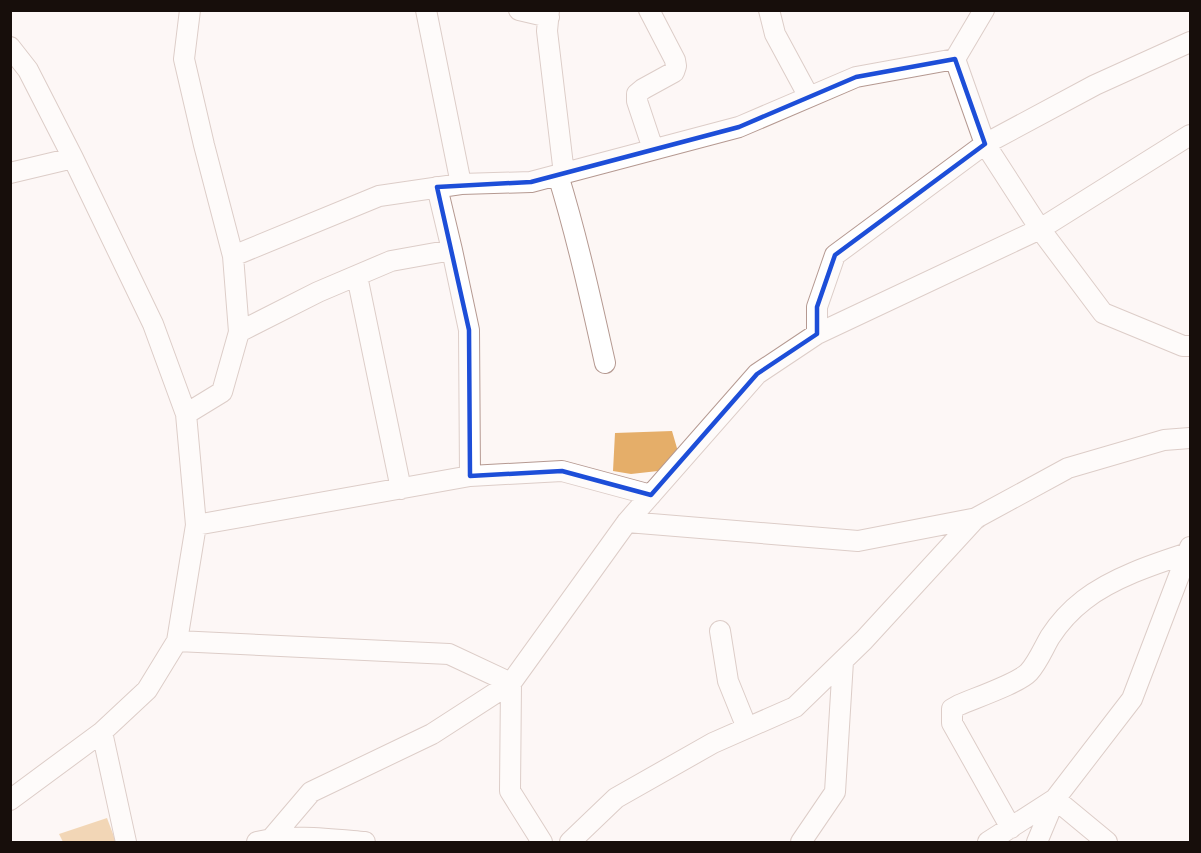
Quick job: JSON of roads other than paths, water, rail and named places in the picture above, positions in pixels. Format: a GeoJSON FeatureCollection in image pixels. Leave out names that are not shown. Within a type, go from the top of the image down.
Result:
{"type":"FeatureCollection","features":[{"type":"Feature","properties":{"kind":"street"},"geometry":{"type":"LineString","coordinates":[[186,414],[222,392],[239,332],[233,256],[184,59],[190,10]]}},
{"type":"Feature","properties":{"kind":"street"},"geometry":{"type":"LineString","coordinates":[[426,10],[461,184]]}},
{"type":"Feature","properties":{"kind":"street"},"geometry":{"type":"LineString","coordinates":[[519,10],[549,14],[547,31],[561,174],[604,363]]}},
{"type":"Feature","properties":{"kind":"street"},"geometry":{"type":"LineString","coordinates":[[649,10],[676,66],[674,72],[637,94],[637,102],[653,149]]}},
{"type":"Feature","properties":{"kind":"street"},"geometry":{"type":"LineString","coordinates":[[769,10],[775,34],[809,97]]}},
{"type":"Feature","properties":{"kind":"street"},"geometry":{"type":"LineString","coordinates":[[233,256],[379,195],[461,184],[531,182],[739,127],[856,77],[955,59],[984,10]]}},
{"type":"Feature","properties":{"kind":"street"},"geometry":{"type":"LineString","coordinates":[[817,334],[817,307],[835,255],[985,144],[1095,85],[1191,42]]}},
{"type":"Feature","properties":{"kind":"street"},"geometry":{"type":"LineString","coordinates":[[10,46],[28,70],[153,324],[186,414],[196,525],[177,641],[147,690],[102,732],[10,800]]}},
{"type":"Feature","properties":{"kind":"street"},"geometry":{"type":"LineString","coordinates":[[955,59],[985,144],[1040,229],[1103,313],[1183,346],[1191,346]]}},
{"type":"Feature","properties":{"kind":"street"},"geometry":{"type":"LineString","coordinates":[[264,841],[311,792],[432,734],[511,683],[627,522],[756,374],[817,334],[1040,229],[1191,135]]}},
{"type":"Feature","properties":{"kind":"street"},"geometry":{"type":"LineString","coordinates":[[10,173],[73,158]]}},
{"type":"Feature","properties":{"kind":"street"},"geometry":{"type":"LineString","coordinates":[[437,187],[469,330],[470,476]]}},
{"type":"Feature","properties":{"kind":"street"},"geometry":{"type":"LineString","coordinates":[[239,332],[318,292],[391,261],[452,250]]}},
{"type":"Feature","properties":{"kind":"street"},"geometry":{"type":"LineString","coordinates":[[357,276],[401,489]]}},
{"type":"Feature","properties":{"kind":"street"},"geometry":{"type":"LineString","coordinates":[[627,522],[858,541],[977,518],[1068,468],[1164,440],[1191,438]]}},
{"type":"Feature","properties":{"kind":"street"},"geometry":{"type":"LineString","coordinates":[[196,525],[470,476],[562,471],[651,495]]}},
{"type":"Feature","properties":{"kind":"street"},"geometry":{"type":"LineString","coordinates":[[570,843],[616,798],[713,743],[795,707],[864,640],[977,518]]}},
{"type":"Feature","properties":{"kind":"street"},"geometry":{"type":"LineString","coordinates":[[1037,843],[1055,799],[1132,699],[1189,550]]}},
{"type":"Feature","properties":{"kind":"street"},"geometry":{"type":"LineString","coordinates":[[1011,828],[952,723],[952,709],[1028,674],[1060,622],[1085,599],[1140,569],[1189,550]]}},
{"type":"Feature","properties":{"kind":"street"},"geometry":{"type":"LineString","coordinates":[[720,631],[728,681],[747,728]]}},
{"type":"Feature","properties":{"kind":"street"},"geometry":{"type":"LineString","coordinates":[[177,641],[449,654],[511,683]]}},
{"type":"Feature","properties":{"kind":"street"},"geometry":{"type":"LineString","coordinates":[[801,843],[836,792],[843,661]]}},
{"type":"Feature","properties":{"kind":"street"},"geometry":{"type":"LineString","coordinates":[[511,683],[510,791],[543,843]]}},
{"type":"Feature","properties":{"kind":"street"},"geometry":{"type":"LineString","coordinates":[[102,732],[126,843]]}},
{"type":"Feature","properties":{"kind":"street"},"geometry":{"type":"LineString","coordinates":[[988,843],[1055,799]]}},
{"type":"Feature","properties":{"kind":"street"},"geometry":{"type":"LineString","coordinates":[[1055,799],[1107,843]]}},
{"type":"Feature","properties":{"kind":"street"},"geometry":{"type":"LineString","coordinates":[[264,841],[365,843]]}}]}
